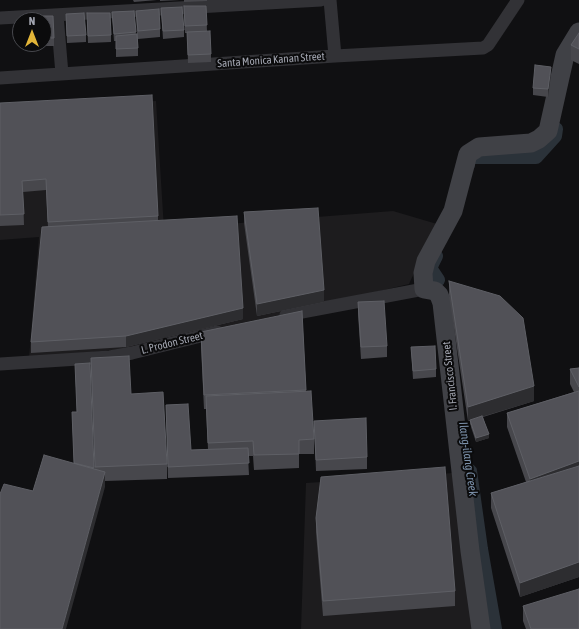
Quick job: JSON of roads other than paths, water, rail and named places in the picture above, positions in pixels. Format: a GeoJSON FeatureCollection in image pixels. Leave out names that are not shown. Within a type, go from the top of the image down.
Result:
{"type":"FeatureCollection","features":[{"type":"Feature","properties":{"kind":"street"},"geometry":{"type":"LineString","coordinates":[[0,18],[321,0]]}},
{"type":"Feature","properties":{"kind":"street"},"geometry":{"type":"LineString","coordinates":[[330,0],[335,56]]}},
{"type":"Feature","properties":{"kind":"street","name":"Santa Monica Kanan Street"},"geometry":{"type":"LineString","coordinates":[[0,78],[483,48],[488,45],[518,0]]}},
{"type":"Feature","properties":{"kind":"street"},"geometry":{"type":"LineString","coordinates":[[58,15],[62,74]]}},
{"type":"Feature","properties":{"kind":"street"},"geometry":{"type":"LineString","coordinates":[[274,317],[429,290],[423,273],[426,261],[453,211],[468,154],[479,147],[531,143],[539,139],[548,131],[565,55],[579,32]]}},
{"type":"Feature","properties":{"kind":"street","name":"I. Francisco Street"},"geometry":{"type":"LineString","coordinates":[[429,290],[439,295],[442,303],[470,551],[481,629]]}},
{"type":"Feature","properties":{"kind":"street","name":"L. Prodon Street"},"geometry":{"type":"LineString","coordinates":[[0,364],[110,357],[229,329]]}},
{"type":"Feature","properties":{"kind":"waterway","name":"Ilang-ilang Creek"},"geometry":{"type":"LineString","coordinates":[[468,165],[469,157],[536,157],[555,136],[556,129]]}},
{"type":"Feature","properties":{"kind":"waterway","name":"Ilang-ilang Creek"},"geometry":{"type":"LineString","coordinates":[[436,256],[430,268],[438,280]]}},
{"type":"Feature","properties":{"kind":"waterway","name":"Ilang-ilang Creek"},"geometry":{"type":"LineString","coordinates":[[470,471],[481,549],[495,629]]}}]}
